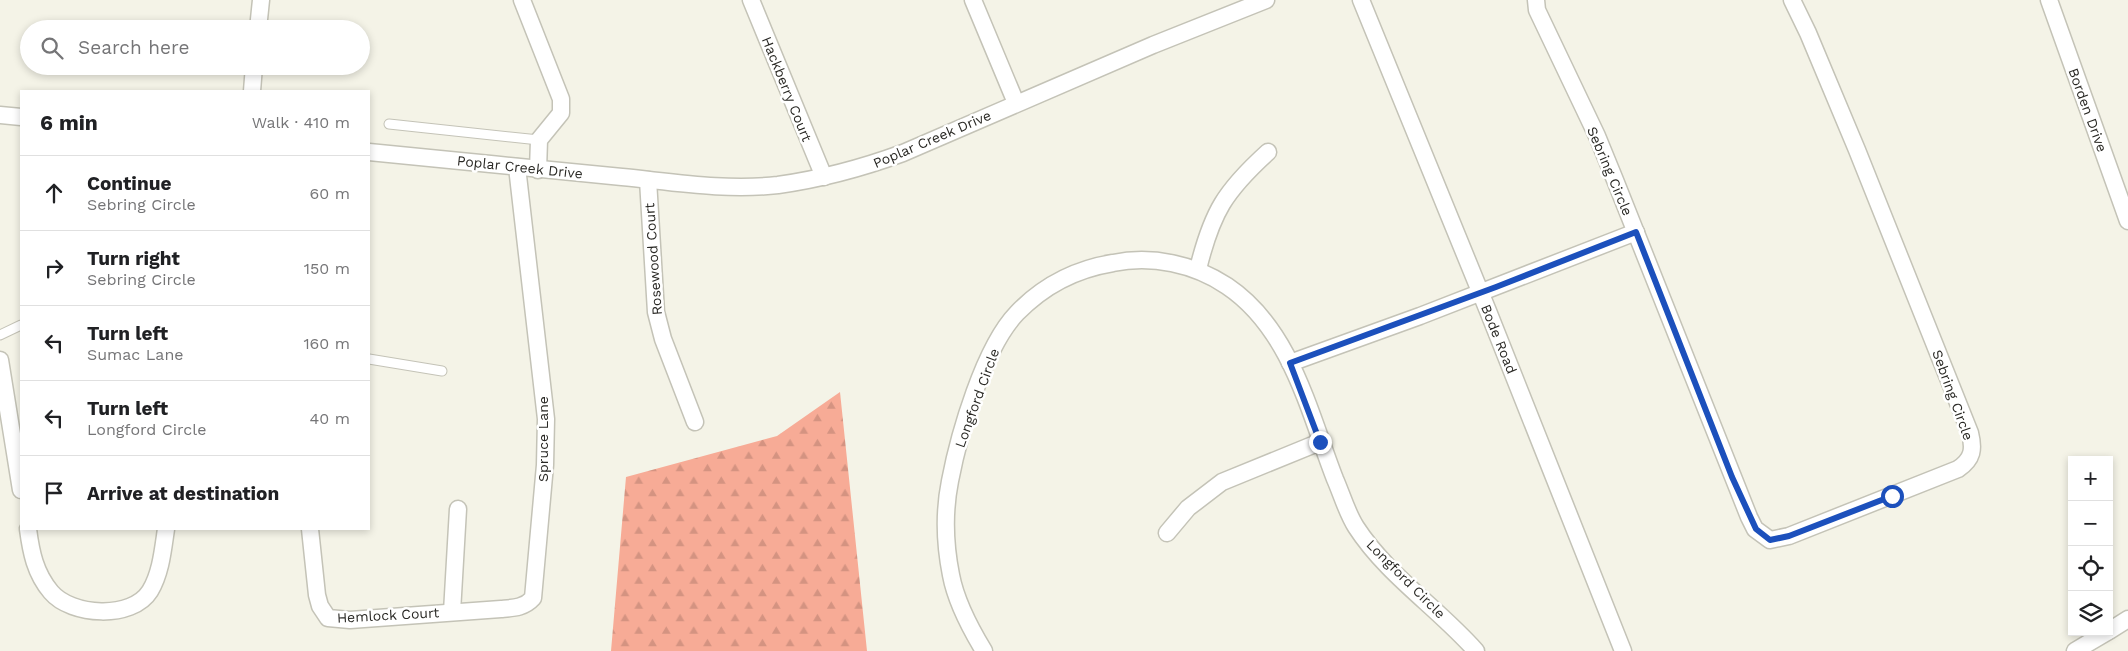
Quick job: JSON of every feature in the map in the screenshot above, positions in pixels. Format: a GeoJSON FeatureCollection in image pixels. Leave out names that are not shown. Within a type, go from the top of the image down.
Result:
{"type":"FeatureCollection","features":[{"type":"Feature","properties":{"kind":"street"},"geometry":{"type":"LineString","coordinates":[[522,0],[561,99],[561,113],[539,140],[538,170]]}},
{"type":"Feature","properties":{"kind":"street","name":"Hackberry Court"},"geometry":{"type":"LineString","coordinates":[[751,0],[824,177]]}},
{"type":"Feature","properties":{"kind":"street"},"geometry":{"type":"LineString","coordinates":[[973,0],[1016,103]]}},
{"type":"Feature","properties":{"kind":"street","name":"Poplar Creek Drive"},"geometry":{"type":"LineString","coordinates":[[370,152],[538,170],[737,186],[776,185],[824,177],[861,168],[903,153],[1016,103],[1266,0]]}},
{"type":"Feature","properties":{"kind":"street","name":"Bode Road"},"geometry":{"type":"LineString","coordinates":[[1361,0],[1481,293],[1623,651]]}},
{"type":"Feature","properties":{"kind":"street","name":"Sebring Circle"},"geometry":{"type":"LineString","coordinates":[[1536,0],[1537,10],[1597,136],[1749,517],[1763,536],[1770,540],[1789,536],[1947,474],[1965,464],[1972,447],[1970,433],[1857,150],[1808,33],[1792,0]]}},
{"type":"Feature","properties":{"kind":"street","name":"Borden Drive"},"geometry":{"type":"LineString","coordinates":[[2048,0],[2128,221]]}},
{"type":"Feature","properties":{"kind":"street"},"geometry":{"type":"LineString","coordinates":[[258,20],[259,1]]}},
{"type":"Feature","properties":{"kind":"street"},"geometry":{"type":"LineString","coordinates":[[252,90],[253,75]]}},
{"type":"Feature","properties":{"kind":"street"},"geometry":{"type":"LineString","coordinates":[[0,115],[20,117]]}},
{"type":"Feature","properties":{"kind":"street"},"geometry":{"type":"LineString","coordinates":[[1198,269],[1203,246],[1216,212],[1239,178],[1268,152]]}},
{"type":"Feature","properties":{"kind":"street","name":"Spruce Lane"},"geometry":{"type":"LineString","coordinates":[[452,612],[520,607],[528,604],[533,598],[535,590],[545,465],[546,419],[517,167]]}},
{"type":"Feature","properties":{"kind":"street","name":"Rosewood Court"},"geometry":{"type":"LineString","coordinates":[[648,180],[656,312],[663,339],[695,422]]}},
{"type":"Feature","properties":{"kind":"street"},"geometry":{"type":"LineString","coordinates":[[1290,363],[1481,293],[1636,232]]}},
{"type":"Feature","properties":{"kind":"street","name":"Longford Circle"},"geometry":{"type":"LineString","coordinates":[[984,651],[962,610],[951,578],[947,551],[946,510],[949,482],[958,447],[991,352],[1016,314],[1033,298],[1069,276],[1095,267],[1129,259],[1157,260],[1198,269],[1227,286],[1247,301],[1266,323],[1285,350],[1354,524],[1368,544],[1476,651]]}},
{"type":"Feature","properties":{"kind":"street"},"geometry":{"type":"LineString","coordinates":[[0,360],[20,484]]}},
{"type":"Feature","properties":{"kind":"street"},"geometry":{"type":"LineString","coordinates":[[1167,533],[1188,508],[1222,482],[1320,442]]}},
{"type":"Feature","properties":{"kind":"street"},"geometry":{"type":"LineString","coordinates":[[452,612],[458,509]]}},
{"type":"Feature","properties":{"kind":"street"},"geometry":{"type":"LineString","coordinates":[[28,530],[33,560],[40,578],[53,594],[85,610],[109,611],[130,607],[142,601],[150,590],[161,560],[166,530]]}},
{"type":"Feature","properties":{"kind":"street","name":"Hemlock Court"},"geometry":{"type":"LineString","coordinates":[[310,530],[317,595],[325,615],[334,620],[452,612]]}},
{"type":"Feature","properties":{"kind":"street"},"geometry":{"type":"LineString","coordinates":[[2113,628],[2128,619]]}},
{"type":"Feature","properties":{"kind":"street"},"geometry":{"type":"LineString","coordinates":[[2075,651],[2100,636]]}},
{"type":"Feature","properties":{"kind":"lane"},"geometry":{"type":"LineString","coordinates":[[389,124],[539,140]]}},
{"type":"Feature","properties":{"kind":"lane"},"geometry":{"type":"LineString","coordinates":[[0,335],[20,325]]}},
{"type":"Feature","properties":{"kind":"lane"},"geometry":{"type":"LineString","coordinates":[[370,359],[442,371]]}},
{"type":"Feature","properties":{"kind":"green space"},"geometry":{"type":"Polygon","coordinates":[[[840,392],[867,651],[611,651],[626,477],[777,436],[840,392]]]}},
{"type":"Feature","properties":{"kind":"route"},"geometry":{"type":"LineString","coordinates":[[1320,442],[1290,363],[1420,316],[1636,232],[1732,477],[1756,529],[1770,540],[1780,539],[1892,496]]}}]}
